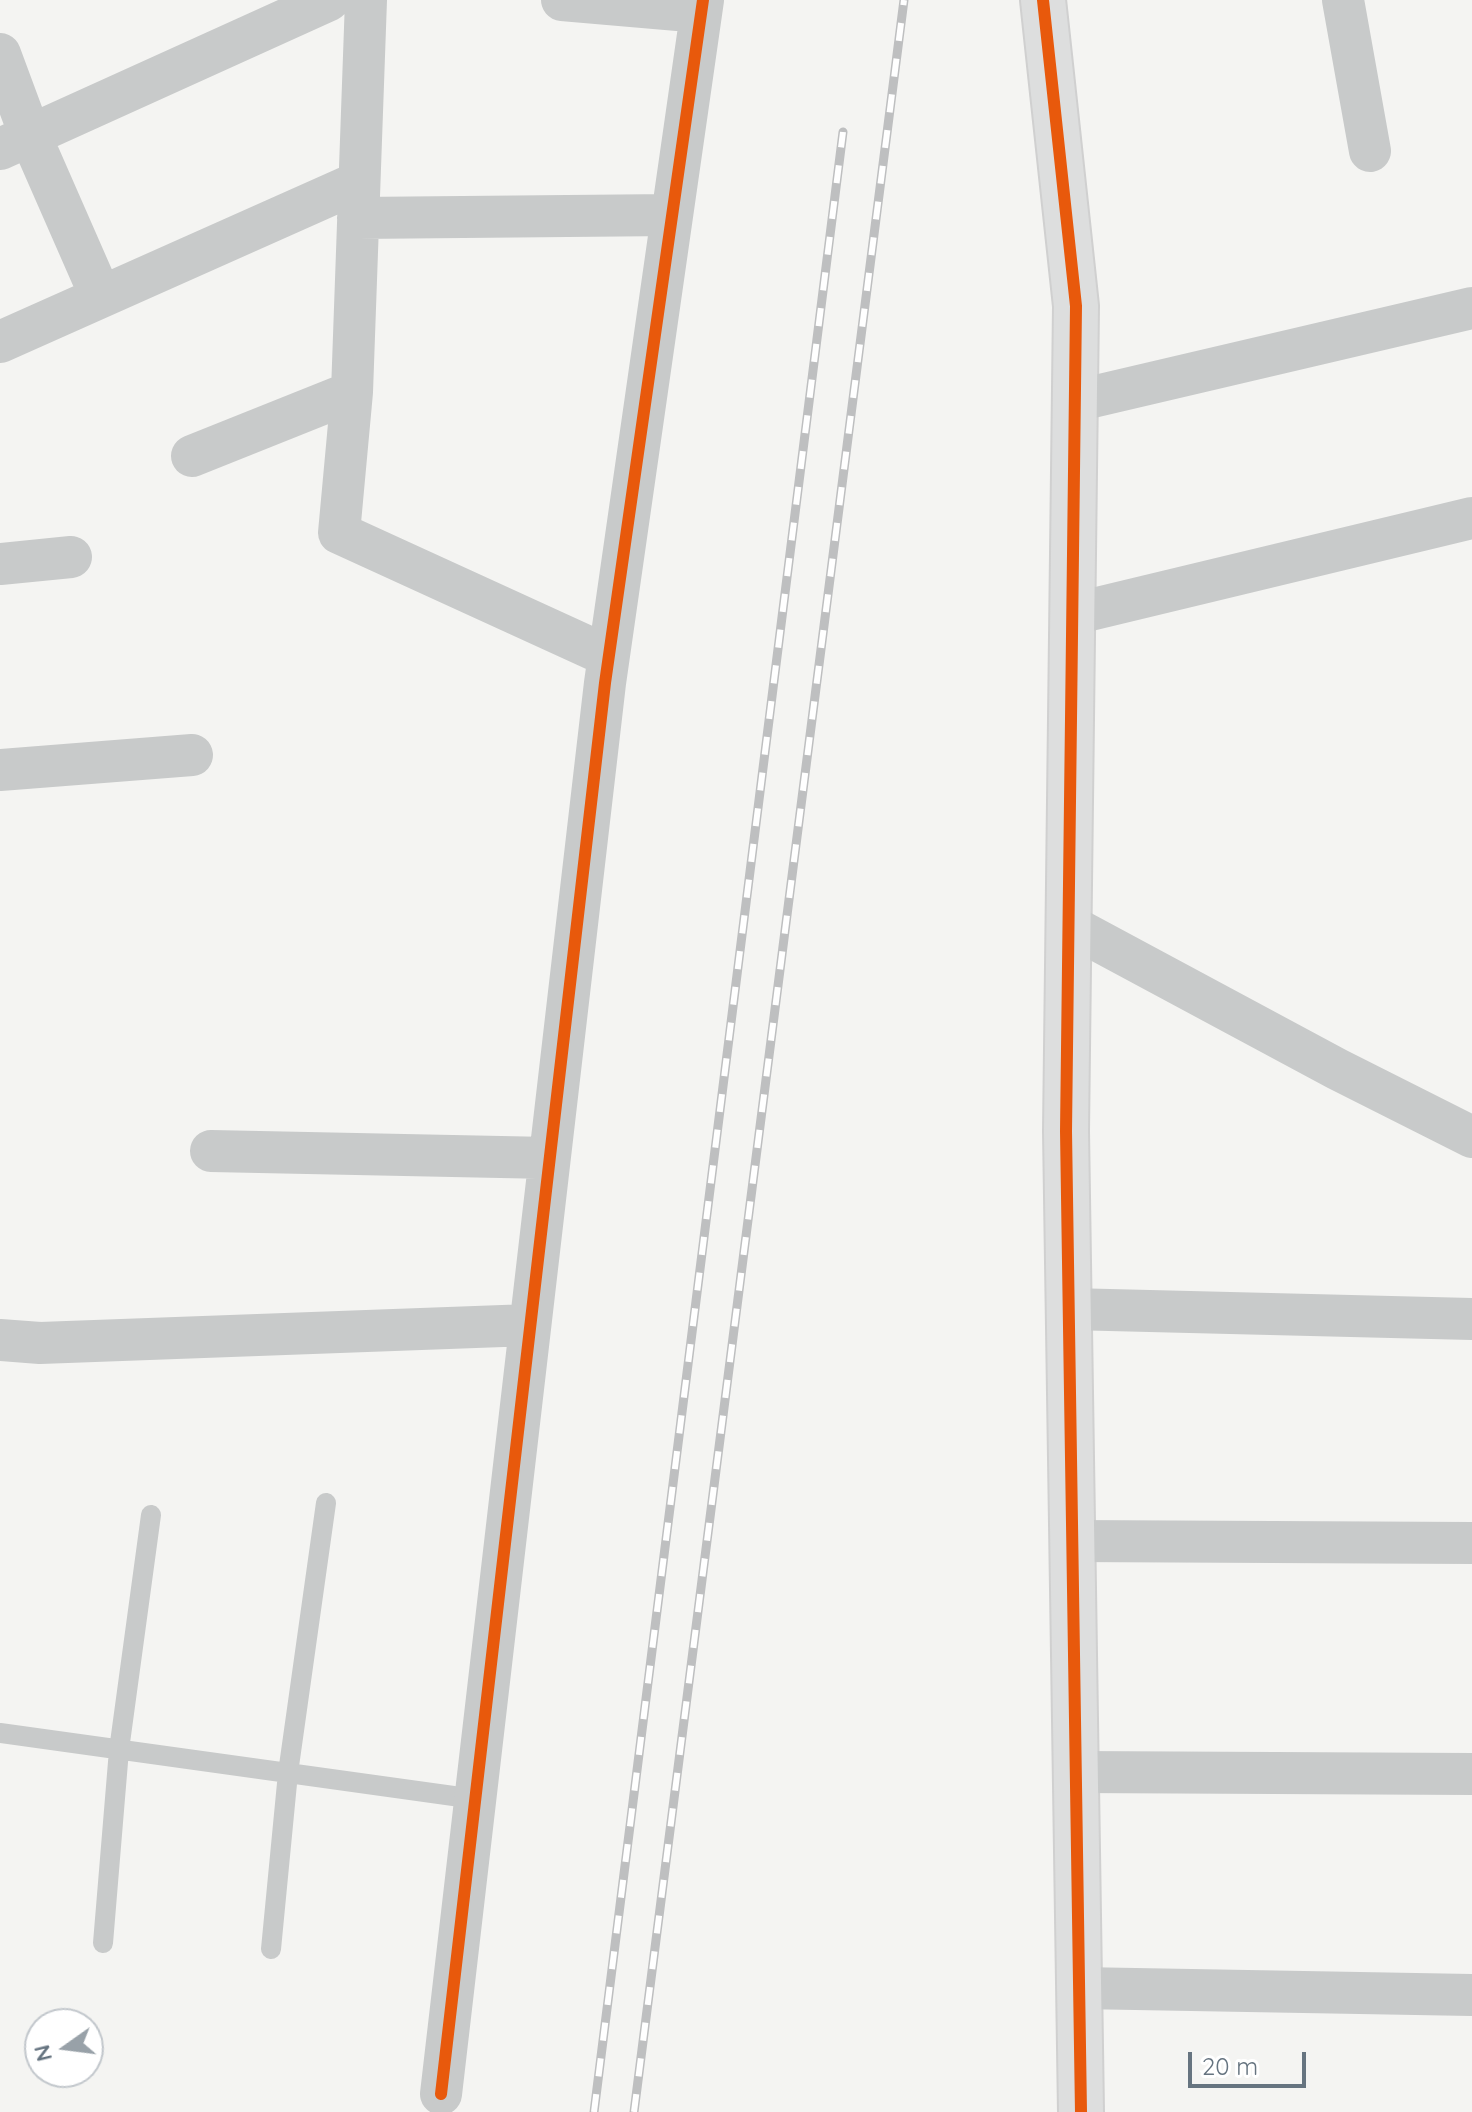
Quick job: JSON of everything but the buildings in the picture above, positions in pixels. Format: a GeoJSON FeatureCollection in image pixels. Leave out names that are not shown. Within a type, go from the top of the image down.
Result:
{"type":"FeatureCollection","features":[{"type":"Feature","properties":{"kind":"street"},"geometry":{"type":"LineString","coordinates":[[15,142],[329,0]]}},
{"type":"Feature","properties":{"kind":"street"},"geometry":{"type":"LineString","coordinates":[[366,0],[352,392],[339,533],[608,656]]}},
{"type":"Feature","properties":{"kind":"street"},"geometry":{"type":"LineString","coordinates":[[441,2094],[608,656],[702,6],[562,0]]}},
{"type":"Feature","properties":{"kind":"street"},"geometry":{"type":"LineString","coordinates":[[1043,0],[1076,306],[1066,1131],[1081,2112]]}},
{"type":"Feature","properties":{"kind":"street"},"geometry":{"type":"LineString","coordinates":[[1343,0],[1370,151]]}},
{"type":"Feature","properties":{"kind":"street"},"geometry":{"type":"LineString","coordinates":[[0,54],[15,142],[101,297]]}},
{"type":"Feature","properties":{"kind":"street"},"geometry":{"type":"LineString","coordinates":[[0,342],[101,297],[359,200],[672,215]]}},
{"type":"Feature","properties":{"kind":"street"},"geometry":{"type":"LineString","coordinates":[[1075,401],[1472,308]]}},
{"type":"Feature","properties":{"kind":"street"},"geometry":{"type":"LineString","coordinates":[[192,456],[352,392]]}},
{"type":"Feature","properties":{"kind":"street"},"geometry":{"type":"LineString","coordinates":[[1073,614],[1472,518]]}},
{"type":"Feature","properties":{"kind":"street"},"geometry":{"type":"LineString","coordinates":[[0,564],[71,557]]}},
{"type":"Feature","properties":{"kind":"street"},"geometry":{"type":"LineString","coordinates":[[0,770],[192,755]]}},
{"type":"Feature","properties":{"kind":"street"},"geometry":{"type":"LineString","coordinates":[[1069,925],[1337,1069],[1472,1137]]}},
{"type":"Feature","properties":{"kind":"street"},"geometry":{"type":"LineString","coordinates":[[211,1151],[549,1158]]}},
{"type":"Feature","properties":{"kind":"street"},"geometry":{"type":"LineString","coordinates":[[1069,1309],[1472,1319]]}},
{"type":"Feature","properties":{"kind":"street"},"geometry":{"type":"LineString","coordinates":[[0,1340],[40,1343],[530,1325]]}},
{"type":"Feature","properties":{"kind":"street"},"geometry":{"type":"LineString","coordinates":[[1072,1541],[1472,1543]]}},
{"type":"Feature","properties":{"kind":"street"},"geometry":{"type":"LineString","coordinates":[[1076,1772],[1472,1774]]}},
{"type":"Feature","properties":{"kind":"street"},"geometry":{"type":"LineString","coordinates":[[1079,1988],[1472,1995]]}},
{"type":"Feature","properties":{"kind":"lane"},"geometry":{"type":"LineString","coordinates":[[271,1949],[288,1773],[326,1503]]}},
{"type":"Feature","properties":{"kind":"lane"},"geometry":{"type":"LineString","coordinates":[[103,1943],[119,1750],[151,1515]]}},
{"type":"Feature","properties":{"kind":"lane"},"geometry":{"type":"LineString","coordinates":[[0,1733],[475,1799]]}},
{"type":"Feature","properties":{"kind":"railway"},"geometry":{"type":"LineString","coordinates":[[634,2112],[904,0]]}},
{"type":"Feature","properties":{"kind":"railway"},"geometry":{"type":"LineString","coordinates":[[594,2112],[843,132]]}},
{"type":"Feature","properties":{"kind":"cycle path"},"geometry":{"type":"LineString","coordinates":[[441,2094],[605,683],[703,0]]}},
{"type":"Feature","properties":{"kind":"cycle path"},"geometry":{"type":"LineString","coordinates":[[1043,0],[1076,306],[1066,1131],[1081,2112]]}}]}
